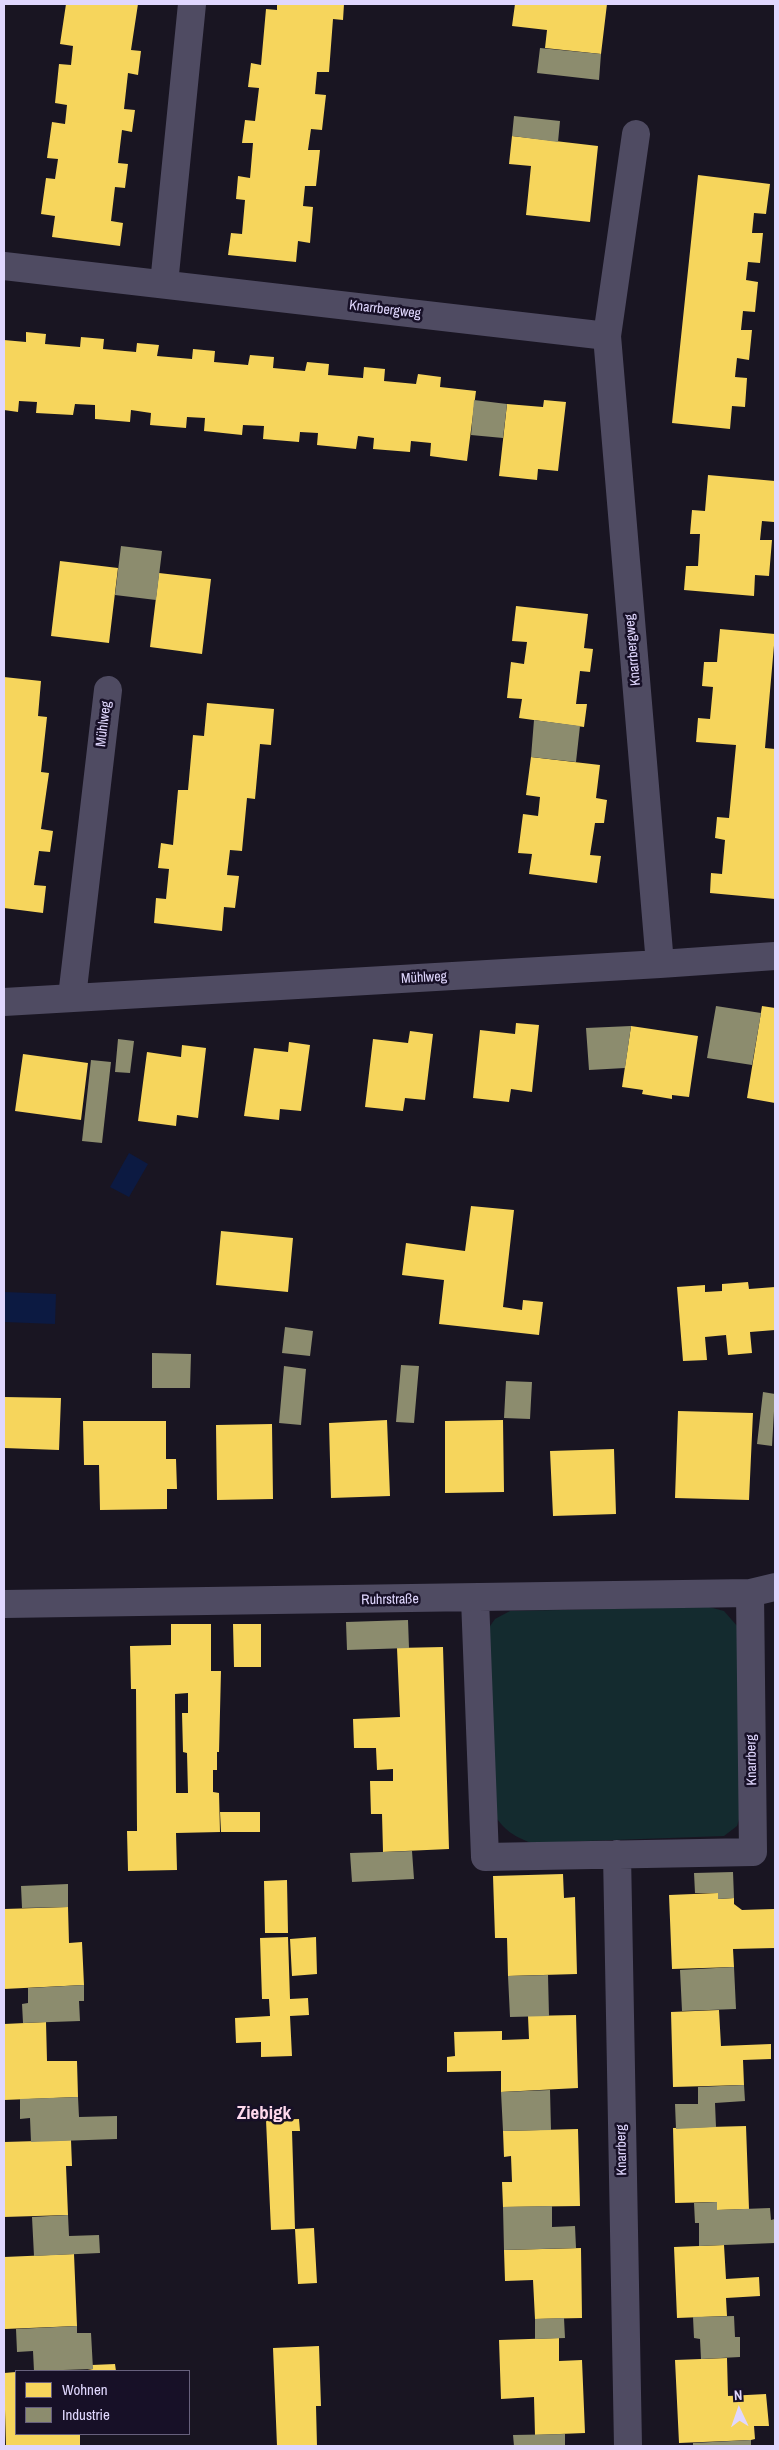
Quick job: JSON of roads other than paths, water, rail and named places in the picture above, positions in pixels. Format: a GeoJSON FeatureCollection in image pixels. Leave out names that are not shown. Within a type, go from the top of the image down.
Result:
{"type":"FeatureCollection","features":[{"type":"Feature","properties":{"kind":"street"},"geometry":{"type":"LineString","coordinates":[[164,284],[192,4]]}},
{"type":"Feature","properties":{"kind":"street","name":"Knarrbergweg"},"geometry":{"type":"LineString","coordinates":[[636,134],[607,336],[660,964]]}},
{"type":"Feature","properties":{"kind":"street","name":"Knarrbergweg"},"geometry":{"type":"LineString","coordinates":[[4,266],[607,336]]}},
{"type":"Feature","properties":{"kind":"street","name":"Mühlweg"},"geometry":{"type":"LineString","coordinates":[[72,997],[108,690]]}},
{"type":"Feature","properties":{"kind":"street","name":"Mühlweg"},"geometry":{"type":"LineString","coordinates":[[4,1002],[775,956]]}},
{"type":"Feature","properties":{"kind":"street","name":"Ruhrstraße"},"geometry":{"type":"LineString","coordinates":[[4,1604],[475,1599],[763,1590]]}},
{"type":"Feature","properties":{"kind":"street","name":"Knarrberg"},"geometry":{"type":"LineString","coordinates":[[475,1599],[485,1857],[753,1852],[763,1590]]}},
{"type":"Feature","properties":{"kind":"street","name":"Knarrberg"},"geometry":{"type":"LineString","coordinates":[[617,1854],[628,2446]]}},
{"type":"Feature","properties":{"kind":"water"},"geometry":{"type":"Polygon","coordinates":[[[129,1153],[148,1164],[129,1197],[110,1187],[129,1153]]]}},
{"type":"Feature","properties":{"kind":"water"},"geometry":{"type":"Polygon","coordinates":[[[4,1292],[56,1294],[55,1324],[4,1322],[4,1292]]]}},
{"type":"Feature","properties":{"kind":"district","name":"Ziebigk"},"geometry":{"type":"Point","coordinates":[264,2114]}}]}
